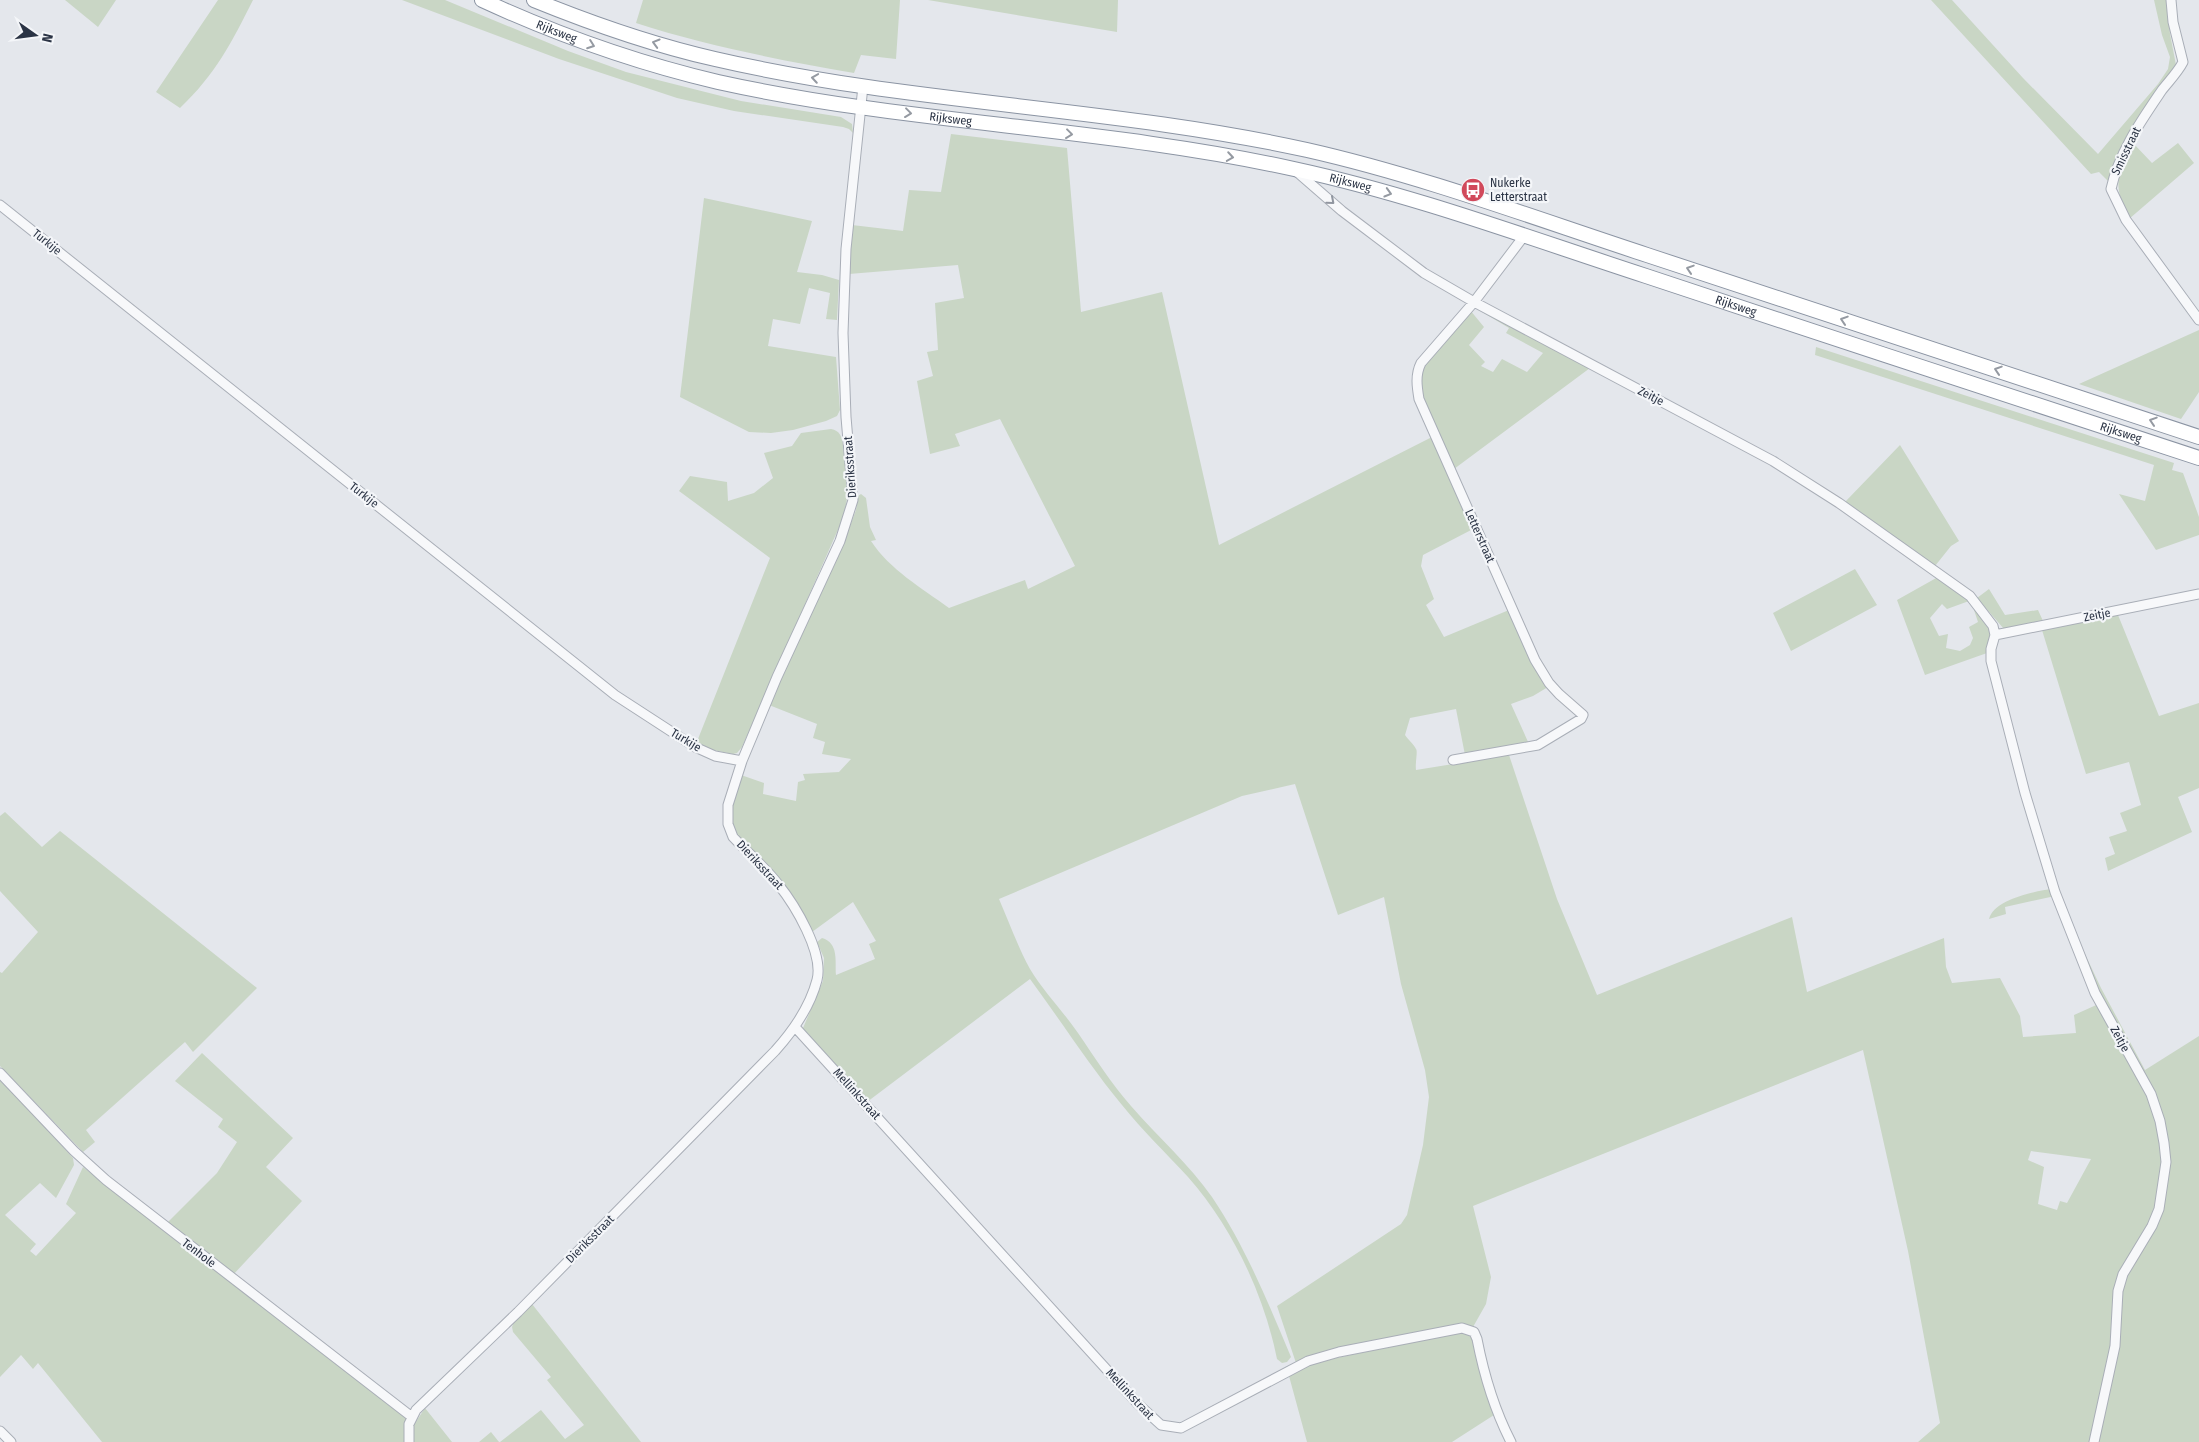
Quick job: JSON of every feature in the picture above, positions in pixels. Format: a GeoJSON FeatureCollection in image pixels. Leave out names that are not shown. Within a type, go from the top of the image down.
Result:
{"type":"FeatureCollection","features":[{"type":"Feature","properties":{"kind":"highway","name":"Rijksweg"},"geometry":{"type":"LineString","coordinates":[[482,0],[554,32],[601,48],[679,72],[765,91],[860,107],[1144,143],[1294,169],[1400,196],[2199,458]]}},
{"type":"Feature","properties":{"kind":"highway","name":"Rijksweg"},"geometry":{"type":"LineString","coordinates":[[534,0],[622,33],[699,55],[759,68],[863,86],[1266,142],[1350,161],[1489,203],[2199,437]]}},
{"type":"Feature","properties":{"kind":"street","name":"Smisstraat"},"geometry":{"type":"LineString","coordinates":[[2171,0],[2173,22],[2183,62],[2145,114],[2130,139],[2110,189],[2126,220],[2199,320]]}},
{"type":"Feature","properties":{"kind":"street","name":"Dieriksstraat"},"geometry":{"type":"LineString","coordinates":[[412,1417],[426,1399],[518,1312],[775,1052],[795,1028],[818,979],[819,968],[808,933],[790,899],[778,883],[730,831],[727,815],[728,805],[742,761],[776,677],[840,541],[853,500],[846,417],[843,333],[846,249],[863,86]]}},
{"type":"Feature","properties":{"kind":"street","name":"Zeitje"},"geometry":{"type":"LineString","coordinates":[[1294,169],[1342,211],[1424,273],[1474,302],[1710,426],[1773,461],[1839,503],[1970,596],[1993,626],[1996,635],[1991,649],[1991,661],[2024,793],[2056,892],[2095,993],[2151,1094],[2160,1121],[2164,1143],[2166,1162],[2159,1209],[2152,1226],[2123,1274],[2118,1291],[2115,1346],[2094,1442]]}},
{"type":"Feature","properties":{"kind":"street","name":"Turkije"},"geometry":{"type":"LineString","coordinates":[[0,205],[615,695],[695,747],[715,756],[742,761]]}},
{"type":"Feature","properties":{"kind":"street","name":"Letterstraat"},"geometry":{"type":"LineString","coordinates":[[1452,760],[1538,745],[1581,719],[1583,714],[1559,694],[1535,660],[1419,399],[1416,382],[1421,364],[1474,302],[1524,236]]}},
{"type":"Feature","properties":{"kind":"street","name":"Zeitje"},"geometry":{"type":"LineString","coordinates":[[1996,635],[2199,594]]}},
{"type":"Feature","properties":{"kind":"street","name":"Mellinkstraat"},"geometry":{"type":"LineString","coordinates":[[795,1028],[1138,1404],[1161,1425],[1181,1428],[1308,1361],[1339,1352],[1462,1328],[1474,1332],[1478,1339],[1489,1392],[1497,1415],[1511,1442]]}},
{"type":"Feature","properties":{"kind":"street","name":"Tenhole"},"geometry":{"type":"LineString","coordinates":[[0,1073],[74,1151],[106,1180],[412,1417]]}},
{"type":"Feature","properties":{"kind":"street"},"geometry":{"type":"LineString","coordinates":[[409,1442],[409,1424],[412,1417]]}},
{"type":"Feature","properties":{"kind":"street"},"geometry":{"type":"LineString","coordinates":[[0,1431],[11,1442]]}},
{"type":"Feature","properties":{"kind":"green space"},"geometry":{"type":"Polygon","coordinates":[[[65,0],[116,0],[98,27],[65,0]]]}},
{"type":"Feature","properties":{"kind":"green space"},"geometry":{"type":"Polygon","coordinates":[[[218,0],[253,0],[222,57],[203,83],[180,108],[156,92],[218,0]]]}},
{"type":"Feature","properties":{"kind":"green space"},"geometry":{"type":"Polygon","coordinates":[[[402,0],[445,0],[568,51],[626,72],[741,101],[841,117],[852,124],[853,133],[843,127],[734,111],[677,98],[559,59],[402,0]]]}},
{"type":"Feature","properties":{"kind":"green space"},"geometry":{"type":"Polygon","coordinates":[[[643,0],[900,0],[896,59],[861,55],[854,73],[717,46],[636,23],[643,0]]]}},
{"type":"Feature","properties":{"kind":"green space"},"geometry":{"type":"Polygon","coordinates":[[[928,0],[1118,0],[1117,32],[928,0]]]}},
{"type":"Feature","properties":{"kind":"green space"},"geometry":{"type":"Polygon","coordinates":[[[1931,0],[1952,0],[2023,78],[2098,154],[2158,84],[2168,69],[2170,57],[2162,35],[2154,0],[2167,0],[2170,34],[2176,65],[2121,149],[2108,181],[2099,172],[2091,174],[1931,0]]]}},
{"type":"Feature","properties":{"kind":"green space"},"geometry":{"type":"Polygon","coordinates":[[[951,134],[1067,148],[1081,312],[1162,292],[1219,545],[1432,437],[1473,529],[1423,555],[1421,566],[1434,599],[1426,605],[1444,637],[1509,610],[1534,667],[1548,687],[1533,696],[1511,704],[1529,744],[1465,755],[1456,709],[1410,718],[1405,735],[1417,750],[1416,770],[1509,755],[1557,899],[1597,995],[1792,917],[1807,992],[1944,938],[1946,967],[1952,983],[2000,978],[2020,1016],[2023,1037],[2076,1033],[2074,1015],[2103,1002],[2082,953],[2084,952],[2145,1070],[2199,1036],[2199,1442],[1918,1442],[1940,1423],[1908,1251],[1863,1050],[1473,1206],[1491,1277],[1486,1304],[1473,1327],[1460,1324],[1314,1355],[1296,1363],[1277,1306],[1401,1224],[1407,1215],[1423,1145],[1429,1097],[1425,1070],[1401,984],[1384,897],[1338,915],[1295,784],[1242,796],[999,899],[1026,961],[1041,985],[1124,1097],[1193,1173],[1224,1216],[1274,1316],[1291,1357],[1287,1362],[1282,1363],[1277,1359],[1264,1310],[1255,1286],[1219,1217],[1188,1177],[1110,1090],[1030,979],[867,1102],[804,1033],[803,1028],[823,981],[824,958],[817,942],[822,938],[827,940],[834,948],[836,975],[875,959],[869,944],[876,941],[853,902],[812,932],[779,880],[733,829],[730,818],[741,775],[764,783],[763,794],[796,801],[798,782],[805,780],[803,774],[839,772],[851,759],[822,754],[825,742],[813,738],[817,724],[769,705],[844,542],[856,510],[858,496],[861,494],[866,498],[870,527],[876,540],[871,541],[897,570],[949,608],[1025,580],[1028,589],[1075,566],[1000,419],[955,434],[960,446],[930,454],[917,381],[933,376],[927,352],[938,350],[935,303],[964,298],[958,265],[849,274],[852,225],[903,231],[909,190],[941,192],[951,134]],[[2031,1151],[2028,1160],[2044,1167],[2038,1204],[2057,1210],[2060,1201],[2067,1203],[2091,1159],[2031,1151]]]}},
{"type":"Feature","properties":{"kind":"green space"},"geometry":{"type":"Polygon","coordinates":[[[2133,143],[2152,163],[2178,143],[2194,163],[2129,219],[2120,197],[2119,181],[2120,173],[2133,143]]]}},
{"type":"Feature","properties":{"kind":"green space"},"geometry":{"type":"Polygon","coordinates":[[[704,198],[812,221],[797,272],[822,275],[839,280],[837,320],[826,319],[830,293],[809,288],[800,324],[773,319],[768,346],[836,357],[840,410],[837,416],[793,430],[771,433],[749,432],[680,397],[704,198]]]}},
{"type":"Feature","properties":{"kind":"green space"},"geometry":{"type":"Polygon","coordinates":[[[1479,306],[1590,368],[1454,469],[1422,396],[1420,375],[1428,359],[1470,310],[1484,327],[1469,345],[1485,362],[1481,366],[1493,372],[1502,359],[1527,372],[1543,353],[1506,333],[1509,328],[1477,309],[1479,306]]]}},
{"type":"Feature","properties":{"kind":"green space"},"geometry":{"type":"Polygon","coordinates":[[[2199,330],[2199,392],[2181,419],[2079,384],[2199,330]]]}},
{"type":"Feature","properties":{"kind":"green space"},"geometry":{"type":"Polygon","coordinates":[[[1816,347],[2174,463],[2172,470],[2183,473],[2199,517],[2199,535],[2156,550],[2119,494],[2145,501],[2154,465],[1815,355],[1816,347]]]}},
{"type":"Feature","properties":{"kind":"green space"},"geometry":{"type":"Polygon","coordinates":[[[831,429],[840,434],[843,444],[848,493],[844,516],[742,747],[737,753],[733,754],[708,749],[696,744],[770,558],[679,491],[690,476],[727,482],[728,501],[754,493],[773,478],[764,453],[792,446],[801,433],[831,429]]]}},
{"type":"Feature","properties":{"kind":"green space"},"geometry":{"type":"Polygon","coordinates":[[[1900,445],[1959,541],[1951,546],[1935,566],[1845,502],[1900,445]]]}},
{"type":"Feature","properties":{"kind":"green space"},"geometry":{"type":"Polygon","coordinates":[[[1855,569],[1877,605],[1791,651],[1773,613],[1855,569]]]}},
{"type":"Feature","properties":{"kind":"green space"},"geometry":{"type":"Polygon","coordinates":[[[1938,577],[1969,601],[1947,609],[1942,604],[1930,618],[1939,636],[1948,634],[1946,648],[1960,651],[1970,645],[1973,638],[1969,627],[1978,622],[1974,610],[1976,609],[1991,630],[1987,653],[1925,675],[1897,600],[1938,577]]]}},
{"type":"Feature","properties":{"kind":"green space"},"geometry":{"type":"Polygon","coordinates":[[[1989,589],[2005,615],[2038,610],[2043,621],[2004,629],[1977,598],[1989,589]]]}},
{"type":"Feature","properties":{"kind":"green space"},"geometry":{"type":"Polygon","coordinates":[[[2118,615],[2159,716],[2199,703],[2199,788],[2178,797],[2192,832],[2108,871],[2105,858],[2115,854],[2109,837],[2127,831],[2120,813],[2141,805],[2129,762],[2086,774],[2042,630],[2118,615]]]}},
{"type":"Feature","properties":{"kind":"green space"},"geometry":{"type":"Polygon","coordinates":[[[5,812],[42,847],[60,831],[257,988],[193,1052],[185,1042],[86,1130],[95,1142],[83,1152],[0,1066],[0,972],[2,973],[38,932],[0,891],[0,816],[5,812]]]}},
{"type":"Feature","properties":{"kind":"green space"},"geometry":{"type":"Polygon","coordinates":[[[2052,889],[2055,896],[2005,907],[2006,914],[1989,919],[1992,912],[2007,901],[2026,894],[2052,889]]]}},
{"type":"Feature","properties":{"kind":"green space"},"geometry":{"type":"Polygon","coordinates":[[[202,1053],[293,1138],[266,1167],[302,1201],[232,1276],[166,1224],[217,1173],[237,1142],[218,1127],[223,1119],[175,1081],[202,1053]]]}},
{"type":"Feature","properties":{"kind":"green space"},"geometry":{"type":"Polygon","coordinates":[[[0,1077],[73,1158],[74,1165],[56,1198],[40,1183],[5,1215],[36,1244],[30,1251],[36,1256],[76,1213],[66,1204],[83,1167],[263,1308],[408,1418],[405,1442],[102,1442],[38,1363],[33,1369],[21,1355],[0,1377],[0,1077]]]}},
{"type":"Feature","properties":{"kind":"green space"},"geometry":{"type":"Polygon","coordinates":[[[532,1304],[641,1442],[500,1442],[541,1410],[565,1439],[584,1425],[547,1380],[551,1377],[513,1332],[514,1322],[532,1304]]]}},
{"type":"Feature","properties":{"kind":"green space"},"geometry":{"type":"Polygon","coordinates":[[[1464,1332],[1474,1338],[1494,1415],[1452,1442],[1307,1442],[1289,1376],[1304,1367],[1336,1358],[1464,1332]]]}},
{"type":"Feature","properties":{"kind":"green space"},"geometry":{"type":"Polygon","coordinates":[[[425,1408],[452,1442],[412,1442],[413,1426],[425,1408]]]}},
{"type":"Feature","properties":{"kind":"green space"},"geometry":{"type":"Polygon","coordinates":[[[491,1432],[499,1442],[479,1442],[491,1432]]]}},
{"type":"Feature","properties":{"kind":"place","name":"Nukerke Letterstraat"},"geometry":{"type":"Point","coordinates":[1473,190]}}]}
